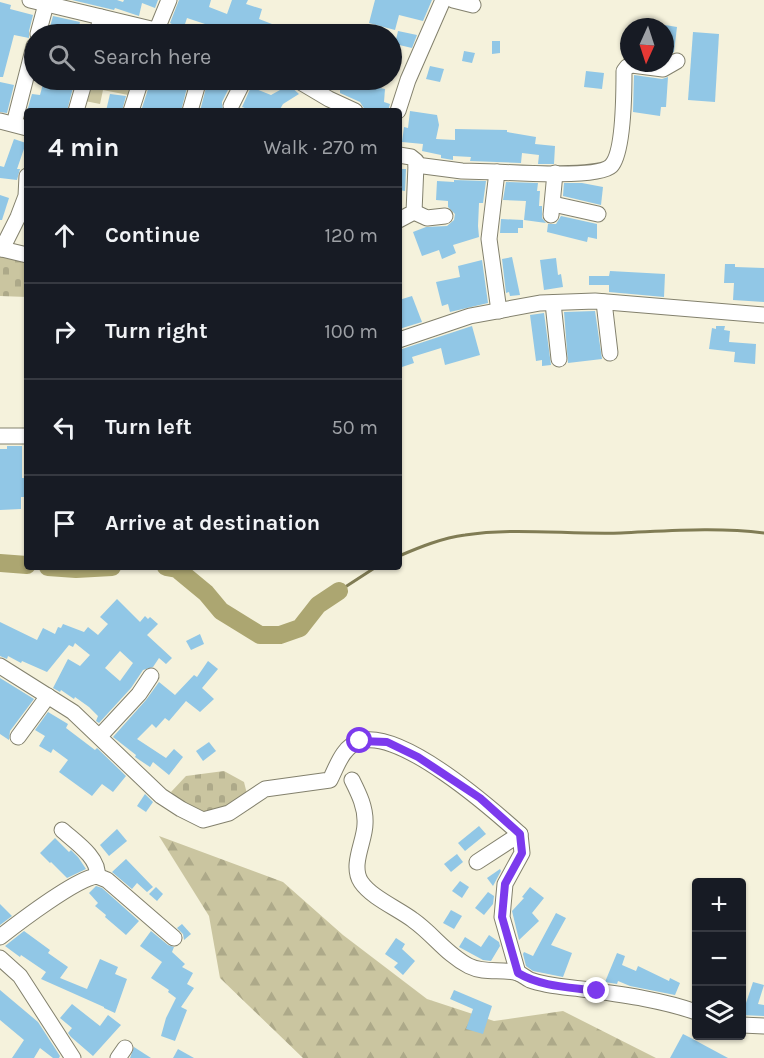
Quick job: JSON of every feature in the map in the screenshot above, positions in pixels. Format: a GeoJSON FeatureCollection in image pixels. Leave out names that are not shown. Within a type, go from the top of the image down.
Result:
{"type":"FeatureCollection","features":[{"type":"Feature","properties":{"kind":"street"},"geometry":{"type":"LineString","coordinates":[[30,0],[125,24]]}},
{"type":"Feature","properties":{"kind":"street"},"geometry":{"type":"LineString","coordinates":[[160,24],[169,0]]}},
{"type":"Feature","properties":{"kind":"street"},"geometry":{"type":"LineString","coordinates":[[399,106],[443,0]]}},
{"type":"Feature","properties":{"kind":"street"},"geometry":{"type":"LineString","coordinates":[[453,0],[473,5]]}},
{"type":"Feature","properties":{"kind":"street"},"geometry":{"type":"LineString","coordinates":[[41,24],[46,4]]}},
{"type":"Feature","properties":{"kind":"street"},"geometry":{"type":"LineString","coordinates":[[99,24],[101,17]]}},
{"type":"Feature","properties":{"kind":"street"},"geometry":{"type":"LineString","coordinates":[[416,165],[462,171],[497,172],[555,173],[604,170],[610,167],[615,160],[619,143],[624,71],[632,64],[663,69],[677,61]]}},
{"type":"Feature","properties":{"kind":"street"},"geometry":{"type":"LineString","coordinates":[[14,124],[24,85]]}},
{"type":"Feature","properties":{"kind":"street"},"geometry":{"type":"LineString","coordinates":[[77,108],[82,90]]}},
{"type":"Feature","properties":{"kind":"street"},"geometry":{"type":"LineString","coordinates":[[132,108],[138,90]]}},
{"type":"Feature","properties":{"kind":"street"},"geometry":{"type":"LineString","coordinates":[[191,108],[196,90]]}},
{"type":"Feature","properties":{"kind":"street"},"geometry":{"type":"LineString","coordinates":[[231,106],[239,90]]}},
{"type":"Feature","properties":{"kind":"street"},"geometry":{"type":"LineString","coordinates":[[314,90],[348,108]]}},
{"type":"Feature","properties":{"kind":"street"},"geometry":{"type":"LineString","coordinates":[[402,156],[411,157],[416,161],[414,212]]}},
{"type":"Feature","properties":{"kind":"street"},"geometry":{"type":"LineString","coordinates":[[497,172],[489,239],[499,311]]}},
{"type":"Feature","properties":{"kind":"street"},"geometry":{"type":"LineString","coordinates":[[555,173],[552,210],[598,214]]}},
{"type":"Feature","properties":{"kind":"street"},"geometry":{"type":"LineString","coordinates":[[24,202],[1,248],[24,254]]}},
{"type":"Feature","properties":{"kind":"street"},"geometry":{"type":"LineString","coordinates":[[414,212],[427,218],[445,216]]}},
{"type":"Feature","properties":{"kind":"street"},"geometry":{"type":"LineString","coordinates":[[402,218],[414,212]]}},
{"type":"Feature","properties":{"kind":"street"},"geometry":{"type":"LineString","coordinates":[[402,339],[470,316],[553,303],[604,302],[764,315]]}},
{"type":"Feature","properties":{"kind":"street"},"geometry":{"type":"LineString","coordinates":[[604,302],[610,352]]}},
{"type":"Feature","properties":{"kind":"street"},"geometry":{"type":"LineString","coordinates":[[553,303],[559,359]]}},
{"type":"Feature","properties":{"kind":"street"},"geometry":{"type":"LineString","coordinates":[[0,436],[24,436]]}},
{"type":"Feature","properties":{"kind":"street"},"geometry":{"type":"LineString","coordinates":[[0,666],[73,712],[161,796],[203,820],[229,813],[265,789],[330,780],[344,752],[360,741],[387,742],[418,757],[480,798],[520,834],[522,853],[505,884],[502,917],[518,973]]}},
{"type":"Feature","properties":{"kind":"street"},"geometry":{"type":"LineString","coordinates":[[100,736],[124,711],[151,676]]}},
{"type":"Feature","properties":{"kind":"street"},"geometry":{"type":"LineString","coordinates":[[18,737],[48,696]]}},
{"type":"Feature","properties":{"kind":"street"},"geometry":{"type":"LineString","coordinates":[[352,780],[363,805],[365,823],[357,870],[362,883],[414,921],[460,961],[483,970],[518,973],[531,980],[556,986],[645,999],[692,1010]]}},
{"type":"Feature","properties":{"kind":"street"},"geometry":{"type":"LineString","coordinates":[[62,830],[94,862],[98,870],[97,876]]}},
{"type":"Feature","properties":{"kind":"street"},"geometry":{"type":"LineString","coordinates":[[477,862],[520,834]]}},
{"type":"Feature","properties":{"kind":"street"},"geometry":{"type":"LineString","coordinates":[[0,937],[51,900],[90,877],[97,876],[107,880],[154,918],[174,938]]}},
{"type":"Feature","properties":{"kind":"street"},"geometry":{"type":"LineString","coordinates":[[0,958],[20,976],[73,1058]]}},
{"type":"Feature","properties":{"kind":"street"},"geometry":{"type":"LineString","coordinates":[[746,1024],[764,1026]]}},
{"type":"Feature","properties":{"kind":"green space"},"geometry":{"type":"Polygon","coordinates":[[[88,90],[103,90],[100,104],[85,101],[88,90]]]}},
{"type":"Feature","properties":{"kind":"green space"},"geometry":{"type":"Polygon","coordinates":[[[103,90],[134,90],[133,96],[103,90]]]}},
{"type":"Feature","properties":{"kind":"green space"},"geometry":{"type":"Polygon","coordinates":[[[0,254],[24,261],[24,297],[0,296],[0,254]]]}},
{"type":"Feature","properties":{"kind":"green space"},"geometry":{"type":"Polygon","coordinates":[[[224,771],[244,782],[247,794],[209,816],[187,808],[171,792],[186,776],[224,771]]]}},
{"type":"Feature","properties":{"kind":"green space"},"geometry":{"type":"Polygon","coordinates":[[[159,836],[283,882],[343,935],[427,999],[494,1021],[563,1011],[656,1058],[303,1058],[220,978],[209,916],[159,836]]]}},
{"type":"Feature","properties":{"kind":"building"},"geometry":{"type":"Polygon","coordinates":[[[72,0],[123,2],[124,0],[158,0],[155,8],[142,3],[139,16],[115,8],[114,10],[72,0]]]}},
{"type":"Feature","properties":{"kind":"building"},"geometry":{"type":"Polygon","coordinates":[[[179,0],[211,0],[209,7],[227,14],[232,0],[248,0],[246,4],[262,9],[259,19],[272,24],[205,24],[187,18],[185,24],[170,23],[179,0]]]}},
{"type":"Feature","properties":{"kind":"building"},"geometry":{"type":"Polygon","coordinates":[[[375,0],[432,0],[423,21],[399,15],[397,24],[369,23],[375,0]]]}},
{"type":"Feature","properties":{"kind":"building"},"geometry":{"type":"Polygon","coordinates":[[[0,2],[11,5],[10,9],[33,15],[31,24],[24,24],[24,37],[14,35],[3,77],[0,77],[0,2]]]}},
{"type":"Feature","properties":{"kind":"building"},"geometry":{"type":"Polygon","coordinates":[[[53,16],[80,22],[80,24],[51,24],[53,16]]]}},
{"type":"Feature","properties":{"kind":"building"},"geometry":{"type":"Polygon","coordinates":[[[674,26],[677,27],[674,52],[674,26]]]}},
{"type":"Feature","properties":{"kind":"building"},"geometry":{"type":"Polygon","coordinates":[[[402,32],[417,35],[412,48],[402,46],[402,32]]]}},
{"type":"Feature","properties":{"kind":"building"},"geometry":{"type":"Polygon","coordinates":[[[693,32],[719,34],[715,102],[688,100],[693,32]]]}},
{"type":"Feature","properties":{"kind":"building"},"geometry":{"type":"Polygon","coordinates":[[[492,41],[500,41],[500,53],[492,54],[492,41]]]}},
{"type":"Feature","properties":{"kind":"building"},"geometry":{"type":"Polygon","coordinates":[[[464,51],[475,53],[472,63],[462,61],[464,51]]]}},
{"type":"Feature","properties":{"kind":"building"},"geometry":{"type":"Polygon","coordinates":[[[430,66],[444,69],[440,82],[426,79],[430,66]]]}},
{"type":"Feature","properties":{"kind":"building"},"geometry":{"type":"Polygon","coordinates":[[[586,71],[604,73],[602,89],[584,87],[586,71]]]}},
{"type":"Feature","properties":{"kind":"building"},"geometry":{"type":"Polygon","coordinates":[[[634,75],[662,79],[668,77],[666,107],[661,107],[660,116],[633,112],[634,75]]]}},
{"type":"Feature","properties":{"kind":"building"},"geometry":{"type":"Polygon","coordinates":[[[0,82],[14,85],[7,113],[0,112],[0,82]]]}},
{"type":"Feature","properties":{"kind":"building"},"geometry":{"type":"Polygon","coordinates":[[[41,90],[72,90],[68,108],[28,108],[32,94],[40,95],[41,90]]]}},
{"type":"Feature","properties":{"kind":"building"},"geometry":{"type":"Polygon","coordinates":[[[148,90],[186,90],[182,108],[142,108],[148,90]]]}},
{"type":"Feature","properties":{"kind":"building"},"geometry":{"type":"Polygon","coordinates":[[[205,90],[228,90],[222,102],[223,108],[201,108],[205,90]]]}},
{"type":"Feature","properties":{"kind":"building"},"geometry":{"type":"Polygon","coordinates":[[[250,90],[258,90],[271,95],[280,90],[295,90],[299,94],[281,108],[242,107],[250,90]]]}},
{"type":"Feature","properties":{"kind":"building"},"geometry":{"type":"Polygon","coordinates":[[[340,90],[385,90],[384,102],[390,104],[389,108],[364,108],[360,102],[340,93],[340,90]]]}},
{"type":"Feature","properties":{"kind":"building"},"geometry":{"type":"Polygon","coordinates":[[[110,94],[126,96],[123,108],[107,108],[110,94]]]}},
{"type":"Feature","properties":{"kind":"building"},"geometry":{"type":"Polygon","coordinates":[[[410,111],[437,115],[439,125],[436,139],[455,140],[455,129],[507,130],[507,132],[536,137],[535,144],[555,146],[554,164],[538,164],[539,155],[522,153],[521,163],[470,161],[471,157],[453,156],[453,160],[441,158],[441,155],[422,151],[423,144],[402,142],[404,127],[408,128],[410,111]]]}},
{"type":"Feature","properties":{"kind":"building"},"geometry":{"type":"Polygon","coordinates":[[[14,139],[24,142],[17,169],[20,169],[17,180],[0,178],[0,166],[4,167],[14,139]]]}},
{"type":"Feature","properties":{"kind":"building"},"geometry":{"type":"Polygon","coordinates":[[[402,169],[406,169],[405,191],[402,190],[402,169]]]}},
{"type":"Feature","properties":{"kind":"building"},"geometry":{"type":"Polygon","coordinates":[[[454,180],[486,181],[483,203],[479,203],[479,237],[453,245],[456,253],[442,259],[439,250],[422,256],[413,232],[426,227],[447,226],[454,220],[455,214],[448,207],[448,201],[436,200],[437,181],[454,182],[454,180]]]}},
{"type":"Feature","properties":{"kind":"building"},"geometry":{"type":"Polygon","coordinates":[[[506,182],[538,183],[539,206],[542,206],[542,218],[546,223],[524,220],[526,201],[503,200],[506,182]]]}},
{"type":"Feature","properties":{"kind":"building"},"geometry":{"type":"Polygon","coordinates":[[[564,183],[582,183],[603,187],[601,205],[563,196],[564,183]]]}},
{"type":"Feature","properties":{"kind":"building"},"geometry":{"type":"Polygon","coordinates":[[[0,195],[9,198],[2,220],[0,220],[0,195]]]}},
{"type":"Feature","properties":{"kind":"building"},"geometry":{"type":"Polygon","coordinates":[[[561,216],[597,224],[597,239],[588,237],[587,242],[547,232],[548,224],[556,224],[561,216]]]}},
{"type":"Feature","properties":{"kind":"building"},"geometry":{"type":"Polygon","coordinates":[[[501,219],[523,220],[523,228],[518,228],[518,233],[500,233],[501,219]]]}},
{"type":"Feature","properties":{"kind":"building"},"geometry":{"type":"Polygon","coordinates":[[[512,257],[520,295],[510,296],[509,292],[506,293],[502,259],[512,257]]]}},
{"type":"Feature","properties":{"kind":"building"},"geometry":{"type":"Polygon","coordinates":[[[556,258],[558,275],[561,274],[563,287],[544,290],[540,260],[556,258]]]}},
{"type":"Feature","properties":{"kind":"building"},"geometry":{"type":"Polygon","coordinates":[[[482,260],[488,303],[450,312],[448,304],[442,306],[436,282],[460,277],[458,266],[482,260]]]}},
{"type":"Feature","properties":{"kind":"building"},"geometry":{"type":"Polygon","coordinates":[[[725,264],[735,264],[735,267],[764,268],[764,302],[733,300],[734,283],[724,283],[725,264]]]}},
{"type":"Feature","properties":{"kind":"building"},"geometry":{"type":"Polygon","coordinates":[[[610,271],[665,274],[664,297],[609,292],[609,285],[589,285],[589,276],[609,276],[610,271]]]}},
{"type":"Feature","properties":{"kind":"building"},"geometry":{"type":"Polygon","coordinates":[[[412,296],[422,322],[402,328],[402,299],[412,296]]]}},
{"type":"Feature","properties":{"kind":"building"},"geometry":{"type":"Polygon","coordinates":[[[595,311],[602,359],[568,363],[564,312],[595,311]]]}},
{"type":"Feature","properties":{"kind":"building"},"geometry":{"type":"Polygon","coordinates":[[[544,313],[551,365],[542,366],[542,360],[536,361],[530,315],[544,313]]]}},
{"type":"Feature","properties":{"kind":"building"},"geometry":{"type":"Polygon","coordinates":[[[472,326],[480,355],[445,365],[441,348],[412,357],[414,363],[402,367],[402,349],[472,326]]]}},
{"type":"Feature","properties":{"kind":"building"},"geometry":{"type":"Polygon","coordinates":[[[716,326],[725,326],[724,330],[730,331],[729,342],[756,344],[755,364],[734,362],[735,352],[709,349],[712,328],[716,329],[716,326]]]}},
{"type":"Feature","properties":{"kind":"building"},"geometry":{"type":"Polygon","coordinates":[[[7,446],[22,446],[24,497],[21,497],[21,509],[0,510],[0,449],[7,449],[7,446]]]}},
{"type":"Feature","properties":{"kind":"building"},"geometry":{"type":"Polygon","coordinates":[[[117,599],[140,622],[145,616],[148,619],[150,617],[158,624],[147,635],[172,658],[166,664],[159,658],[153,667],[143,670],[131,688],[99,723],[96,721],[98,716],[89,707],[75,697],[74,699],[61,690],[60,692],[53,688],[68,659],[80,666],[90,655],[75,643],[73,647],[69,645],[47,672],[8,656],[7,659],[0,656],[0,622],[37,640],[43,628],[55,634],[58,627],[61,628],[63,624],[84,632],[88,627],[98,635],[108,624],[100,617],[117,599]],[[120,651],[105,668],[120,681],[133,663],[120,651]]]}},
{"type":"Feature","properties":{"kind":"building"},"geometry":{"type":"Polygon","coordinates":[[[200,634],[204,644],[191,650],[186,641],[200,634]]]}},
{"type":"Feature","properties":{"kind":"building"},"geometry":{"type":"Polygon","coordinates":[[[208,661],[218,669],[202,688],[214,699],[200,712],[186,701],[169,721],[165,718],[156,728],[152,724],[137,739],[166,758],[174,749],[183,757],[169,775],[153,762],[150,767],[135,757],[136,755],[113,737],[159,682],[175,695],[194,675],[197,677],[208,661]]]}},
{"type":"Feature","properties":{"kind":"building"},"geometry":{"type":"Polygon","coordinates":[[[0,678],[34,699],[10,731],[9,740],[0,734],[0,678]]]}},
{"type":"Feature","properties":{"kind":"building"},"geometry":{"type":"Polygon","coordinates":[[[48,712],[68,724],[66,728],[95,750],[97,748],[126,776],[113,792],[102,784],[92,796],[59,772],[68,760],[53,749],[51,753],[39,746],[45,736],[35,730],[48,712]]]}},
{"type":"Feature","properties":{"kind":"building"},"geometry":{"type":"Polygon","coordinates":[[[209,742],[216,751],[203,761],[196,751],[209,742]]]}},
{"type":"Feature","properties":{"kind":"building"},"geometry":{"type":"Polygon","coordinates":[[[145,794],[153,802],[146,812],[137,806],[145,794]]]}},
{"type":"Feature","properties":{"kind":"building"},"geometry":{"type":"Polygon","coordinates":[[[479,826],[486,834],[465,851],[458,843],[479,826]]]}},
{"type":"Feature","properties":{"kind":"building"},"geometry":{"type":"Polygon","coordinates":[[[117,829],[127,841],[109,856],[100,845],[117,829]]]}},
{"type":"Feature","properties":{"kind":"building"},"geometry":{"type":"Polygon","coordinates":[[[55,838],[69,852],[71,850],[78,857],[86,869],[67,878],[40,853],[55,838]]]}},
{"type":"Feature","properties":{"kind":"building"},"geometry":{"type":"Polygon","coordinates":[[[457,854],[463,862],[451,872],[444,864],[457,854]]]}},
{"type":"Feature","properties":{"kind":"building"},"geometry":{"type":"Polygon","coordinates":[[[126,859],[153,887],[147,892],[137,883],[132,889],[112,872],[126,859]]]}},
{"type":"Feature","properties":{"kind":"building"},"geometry":{"type":"Polygon","coordinates":[[[500,869],[501,871],[493,886],[487,878],[500,869]]]}},
{"type":"Feature","properties":{"kind":"building"},"geometry":{"type":"Polygon","coordinates":[[[460,881],[469,887],[462,898],[452,891],[460,881]]]}},
{"type":"Feature","properties":{"kind":"building"},"geometry":{"type":"Polygon","coordinates":[[[96,886],[102,888],[139,921],[126,935],[95,906],[98,903],[89,893],[96,886]]]}},
{"type":"Feature","properties":{"kind":"building"},"geometry":{"type":"Polygon","coordinates":[[[156,887],[163,894],[157,901],[149,894],[156,887]]]}},
{"type":"Feature","properties":{"kind":"building"},"geometry":{"type":"Polygon","coordinates":[[[530,887],[544,898],[532,913],[539,921],[519,940],[512,911],[530,887]]]}},
{"type":"Feature","properties":{"kind":"building"},"geometry":{"type":"Polygon","coordinates":[[[488,892],[494,896],[493,904],[484,915],[475,908],[488,892]]]}},
{"type":"Feature","properties":{"kind":"building"},"geometry":{"type":"Polygon","coordinates":[[[0,904],[12,916],[0,925],[0,904]]]}},
{"type":"Feature","properties":{"kind":"building"},"geometry":{"type":"Polygon","coordinates":[[[451,910],[462,916],[454,929],[443,923],[451,910]]]}},
{"type":"Feature","properties":{"kind":"building"},"geometry":{"type":"Polygon","coordinates":[[[556,913],[566,918],[551,945],[572,953],[563,977],[533,971],[526,966],[523,954],[524,952],[533,956],[556,913]]]}},
{"type":"Feature","properties":{"kind":"building"},"geometry":{"type":"Polygon","coordinates":[[[182,924],[191,934],[184,940],[183,934],[177,928],[182,924]]]}},
{"type":"Feature","properties":{"kind":"building"},"geometry":{"type":"Polygon","coordinates":[[[24,931],[50,950],[48,953],[68,967],[60,978],[87,989],[100,959],[118,967],[115,974],[127,979],[115,1013],[41,979],[46,972],[5,946],[24,931]]]}},
{"type":"Feature","properties":{"kind":"building"},"geometry":{"type":"Polygon","coordinates":[[[151,931],[174,947],[172,952],[185,964],[182,967],[193,973],[187,984],[194,988],[181,1007],[187,1010],[175,1041],[161,1036],[166,1018],[176,998],[168,992],[169,990],[151,978],[162,962],[140,946],[151,931]]]}},
{"type":"Feature","properties":{"kind":"building"},"geometry":{"type":"Polygon","coordinates":[[[489,935],[499,942],[500,946],[491,961],[483,960],[459,947],[465,937],[481,947],[489,935]]]}},
{"type":"Feature","properties":{"kind":"building"},"geometry":{"type":"Polygon","coordinates":[[[396,938],[405,944],[402,949],[415,961],[403,975],[394,967],[398,963],[385,954],[396,938]]]}},
{"type":"Feature","properties":{"kind":"building"},"geometry":{"type":"Polygon","coordinates":[[[617,953],[625,956],[622,965],[636,971],[638,966],[669,981],[670,978],[680,983],[675,995],[630,986],[618,981],[617,984],[605,982],[617,953]]]}},
{"type":"Feature","properties":{"kind":"building"},"geometry":{"type":"Polygon","coordinates":[[[753,982],[764,985],[758,1004],[764,1005],[764,1016],[746,1015],[746,1003],[753,982]]]}},
{"type":"Feature","properties":{"kind":"building"},"geometry":{"type":"Polygon","coordinates":[[[0,990],[38,1022],[60,1056],[59,1058],[53,1058],[40,1048],[34,1058],[12,1058],[24,1040],[0,1020],[0,990]]]}},
{"type":"Feature","properties":{"kind":"building"},"geometry":{"type":"Polygon","coordinates":[[[454,990],[492,1006],[483,1034],[466,1029],[473,1009],[450,999],[454,990]]]}},
{"type":"Feature","properties":{"kind":"building"},"geometry":{"type":"Polygon","coordinates":[[[72,1004],[100,1026],[108,1015],[121,1025],[93,1056],[71,1037],[68,1033],[72,1028],[60,1018],[72,1004]]]}},
{"type":"Feature","properties":{"kind":"building"},"geometry":{"type":"Polygon","coordinates":[[[683,1034],[728,1058],[670,1058],[683,1034]]]}},
{"type":"Feature","properties":{"kind":"building"},"geometry":{"type":"Polygon","coordinates":[[[134,1047],[151,1058],[130,1058],[134,1047]]]}},
{"type":"Feature","properties":{"kind":"building"},"geometry":{"type":"Polygon","coordinates":[[[178,1049],[194,1058],[173,1058],[178,1049]]]}},
{"type":"Feature","properties":{"kind":"waterway"},"geometry":{"type":"LineString","coordinates":[[402,555],[448,538],[484,533],[710,530],[764,533]]}},
{"type":"Feature","properties":{"kind":"waterway"},"geometry":{"type":"LineString","coordinates":[[0,563],[24,565]]}},
{"type":"Feature","properties":{"kind":"waterway"},"geometry":{"type":"LineString","coordinates":[[178,570],[206,593],[221,611],[260,635],[280,635],[300,628],[318,605],[339,591]]}},
{"type":"Feature","properties":{"kind":"waterway"},"geometry":{"type":"LineString","coordinates":[[339,591],[371,570]]}},
{"type":"Feature","properties":{"kind":"route"},"geometry":{"type":"LineString","coordinates":[[360,741],[387,742],[418,757],[480,798],[520,834],[522,853],[505,884],[502,917],[518,973],[531,980],[556,986],[597,991]]}}]}
